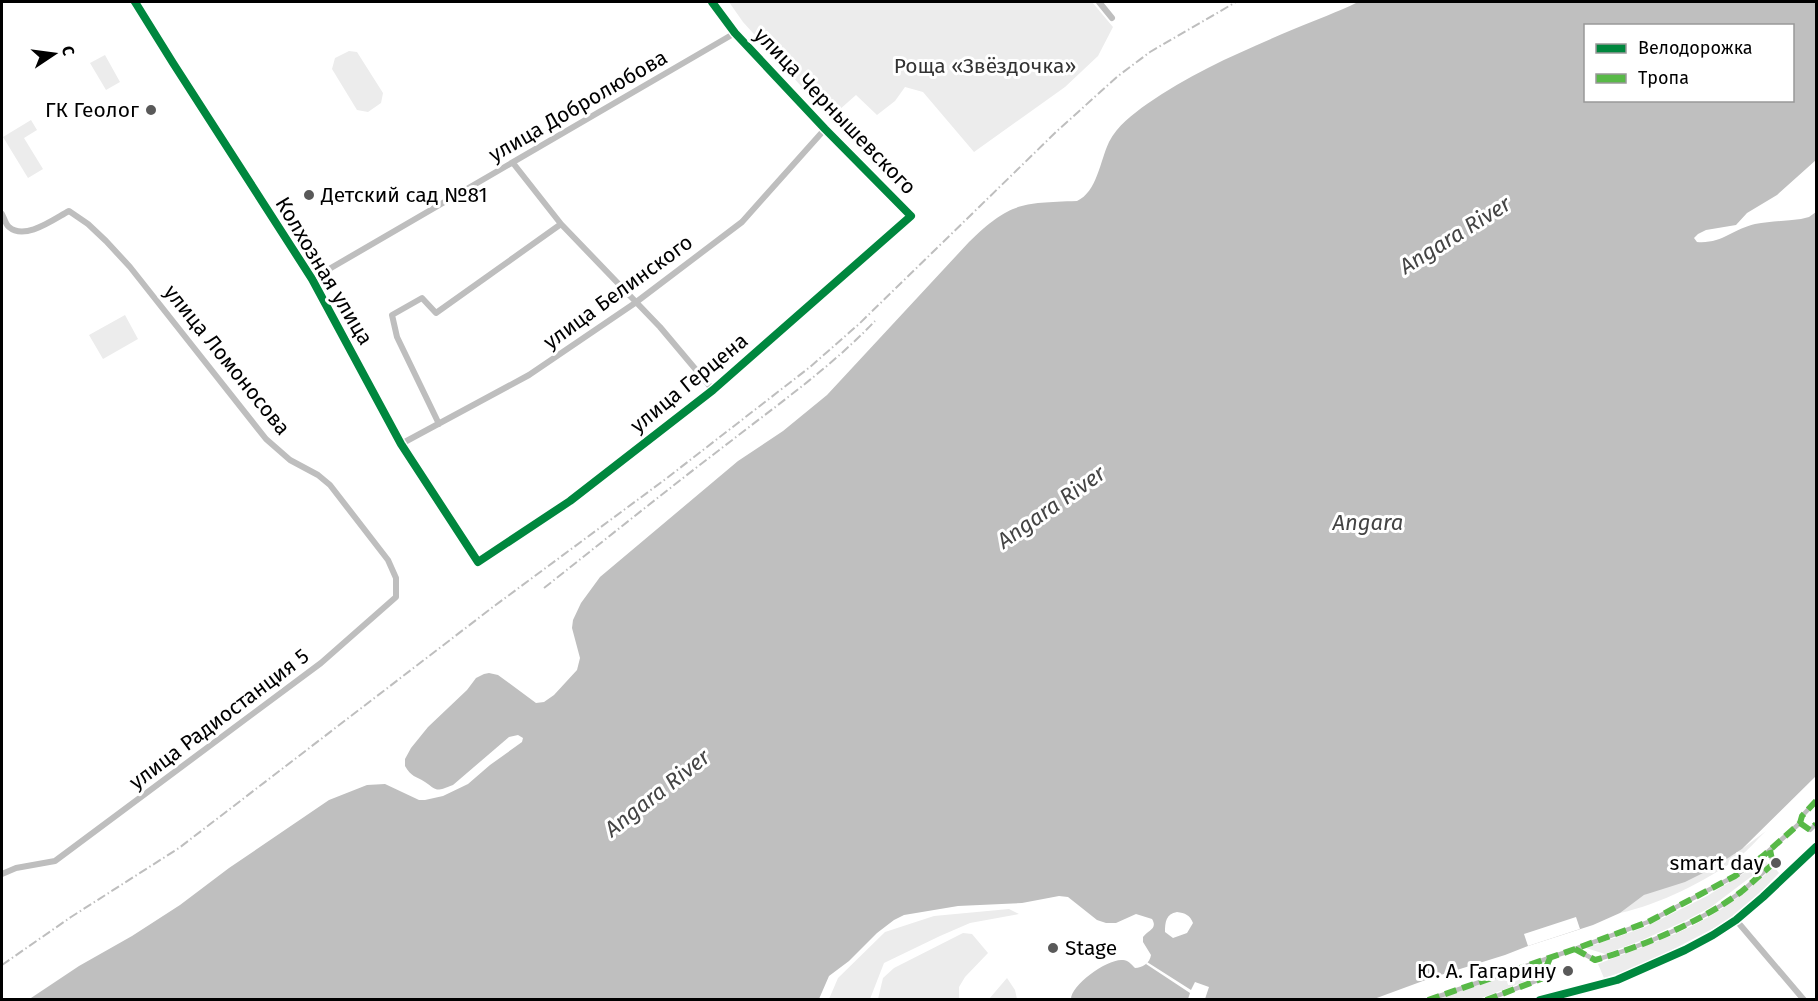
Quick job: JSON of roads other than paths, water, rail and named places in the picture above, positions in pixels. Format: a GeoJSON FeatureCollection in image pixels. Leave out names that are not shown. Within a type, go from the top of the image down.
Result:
{"type":"FeatureCollection","features":[{"type":"Feature","properties":{"kind":"street","name":"Колхозная улица"},"geometry":{"type":"LineString","coordinates":[[135,2],[312,279],[401,444],[478,562]]}},
{"type":"Feature","properties":{"kind":"street","name":"улица Чернышевского"},"geometry":{"type":"LineString","coordinates":[[712,2],[735,33],[911,216]]}},
{"type":"Feature","properties":{"kind":"street"},"geometry":{"type":"LineString","coordinates":[[1099,2],[1112,18]]}},
{"type":"Feature","properties":{"kind":"street","name":"улица Добролюбова"},"geometry":{"type":"LineString","coordinates":[[312,279],[735,33]]}},
{"type":"Feature","properties":{"kind":"street","name":"улица Белинского"},"geometry":{"type":"LineString","coordinates":[[401,444],[530,375],[635,303],[742,222],[825,129]]}},
{"type":"Feature","properties":{"kind":"street"},"geometry":{"type":"LineString","coordinates":[[513,163],[561,224],[660,327],[713,390]]}},
{"type":"Feature","properties":{"kind":"street","name":"улица Ломоносова"},"geometry":{"type":"LineString","coordinates":[[2,214],[9,227],[20,232],[31,231],[69,211],[88,224],[106,241],[160,304],[266,439],[290,460],[318,475],[330,485],[388,560],[396,578],[396,597]]}},
{"type":"Feature","properties":{"kind":"street","name":"улица Герцена"},"geometry":{"type":"LineString","coordinates":[[478,562],[570,501],[713,390],[911,216]]}},
{"type":"Feature","properties":{"kind":"street"},"geometry":{"type":"LineString","coordinates":[[439,424],[397,337],[392,315],[422,298],[436,313],[561,224]]}},
{"type":"Feature","properties":{"kind":"street","name":"улица Радиостанция 5"},"geometry":{"type":"LineString","coordinates":[[2,874],[16,868],[55,861],[312,670],[396,597]]}},
{"type":"Feature","properties":{"kind":"street"},"geometry":{"type":"LineString","coordinates":[[1428,999],[1575,949],[1666,913],[1735,876],[1770,850],[1800,824],[1802,816],[1816,801]]}},
{"type":"Feature","properties":{"kind":"street"},"geometry":{"type":"LineString","coordinates":[[1800,824],[1810,830],[1816,824]]}},
{"type":"Feature","properties":{"kind":"street"},"geometry":{"type":"LineString","coordinates":[[1540,999],[1617,980],[1713,935],[1736,920],[1763,897],[1816,847]]}},
{"type":"Feature","properties":{"kind":"street"},"geometry":{"type":"LineString","coordinates":[[1575,949],[1595,960],[1617,954],[1685,926],[1742,891],[1773,864],[1770,850]]}},
{"type":"Feature","properties":{"kind":"street"},"geometry":{"type":"LineString","coordinates":[[1736,920],[1804,999]]}},
{"type":"Feature","properties":{"kind":"street"},"geometry":{"type":"LineString","coordinates":[[1486,999],[1541,980],[1550,958]]}},
{"type":"Feature","properties":{"kind":"water","name":"Angara"},"geometry":{"type":"Polygon","coordinates":[[[1358,2],[1816,2],[1816,160],[1777,195],[1747,213],[1736,225],[1706,230],[1694,238],[1697,242],[1714,241],[1747,226],[1801,219],[1816,212],[1816,776],[1742,849],[1711,869],[1685,882],[1644,895],[1620,913],[1593,925],[1374,999],[1071,999],[1083,980],[1109,963],[1125,960],[1135,968],[1147,963],[1151,955],[1143,942],[1143,937],[1153,927],[1154,922],[1152,919],[1136,914],[1116,923],[1106,923],[1097,920],[1068,897],[1059,896],[1022,903],[958,906],[904,915],[877,933],[849,961],[829,976],[819,999],[28,1000],[79,966],[180,905],[229,868],[329,800],[367,785],[385,784],[419,800],[425,800],[443,796],[468,784],[522,742],[523,738],[518,735],[509,737],[453,785],[443,789],[437,790],[412,774],[405,766],[405,759],[428,727],[467,690],[476,678],[489,673],[498,675],[536,703],[544,702],[554,695],[577,670],[580,658],[572,628],[573,620],[581,603],[600,577],[738,461],[783,431],[827,395],[969,242],[995,219],[1029,204],[1077,201],[1084,197],[1094,183],[1112,136],[1126,121],[1164,92],[1219,62],[1358,2]],[[1173,913],[1167,919],[1165,932],[1173,938],[1187,933],[1193,923],[1187,915],[1173,913]]]}},
{"type":"Feature","properties":{"kind":"railway"},"geometry":{"type":"LineString","coordinates":[[2,965],[71,917],[179,848],[810,367],[859,324],[1057,131],[1118,76],[1150,52],[1236,2]]}},
{"type":"Feature","properties":{"kind":"railway"},"geometry":{"type":"LineString","coordinates":[[544,588],[805,384],[875,321]]}},
{"type":"Feature","properties":{"kind":"place","name":"ГК Геолог"},"geometry":{"type":"Point","coordinates":[151,110]}},
{"type":"Feature","properties":{"kind":"place","name":"Детский сад №81"},"geometry":{"type":"Point","coordinates":[309,195]}},
{"type":"Feature","properties":{"kind":"place","name":"smart day"},"geometry":{"type":"Point","coordinates":[1776,863]}},
{"type":"Feature","properties":{"kind":"place","name":"Stage"},"geometry":{"type":"Point","coordinates":[1053,948]}},
{"type":"Feature","properties":{"kind":"place","name":"Ю. А. Гагарину"},"geometry":{"type":"Point","coordinates":[1568,971]}},
{"type":"Feature","properties":{"kind":"park label","name":"Роща «Звёздочка»"},"geometry":{"type":"Point","coordinates":[985,66]}},
{"type":"Feature","properties":{"kind":"water label","name":"Angara River"},"geometry":{"type":"Point","coordinates":[1455,235]}},
{"type":"Feature","properties":{"kind":"water label","name":"Angara River"},"geometry":{"type":"Point","coordinates":[1051,507]}},
{"type":"Feature","properties":{"kind":"water label","name":"Angara River"},"geometry":{"type":"Point","coordinates":[657,793]}}]}
